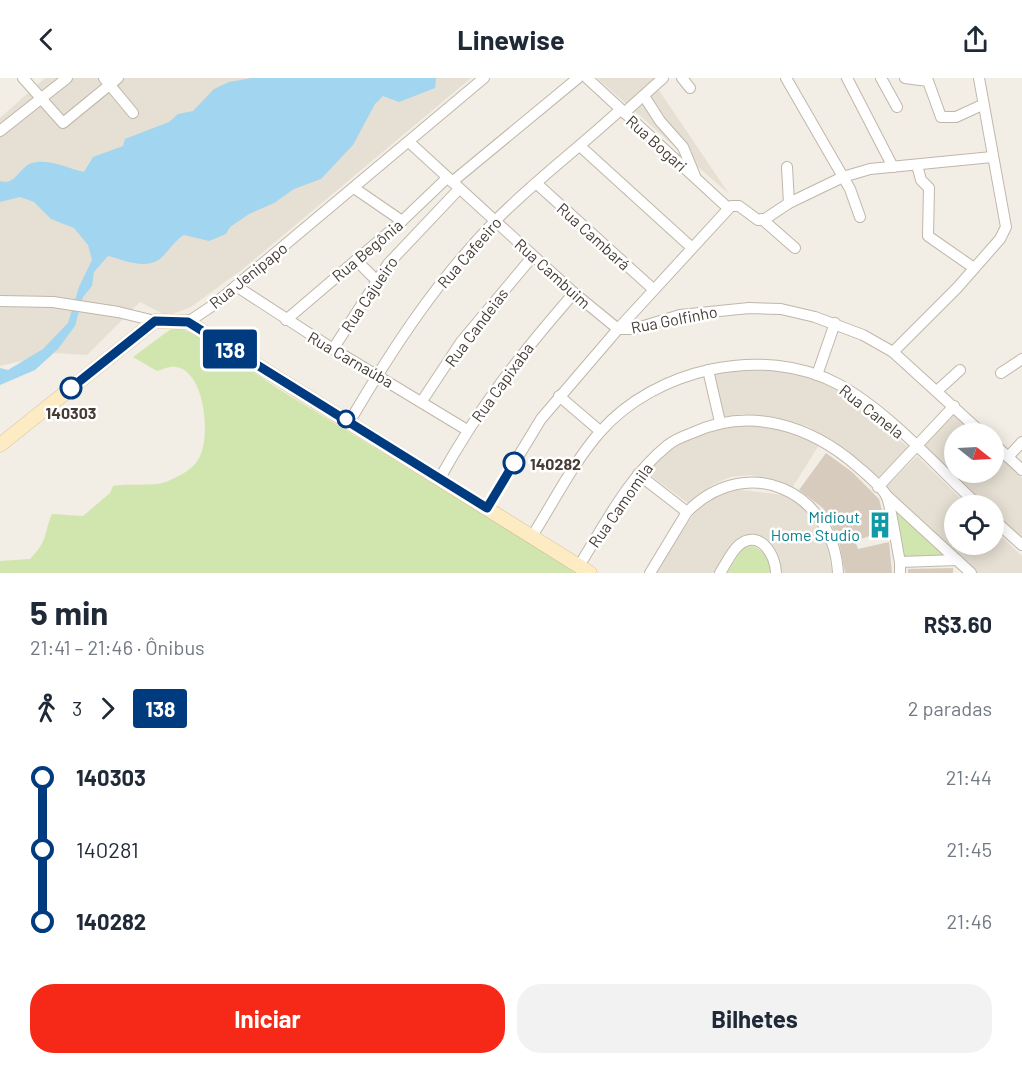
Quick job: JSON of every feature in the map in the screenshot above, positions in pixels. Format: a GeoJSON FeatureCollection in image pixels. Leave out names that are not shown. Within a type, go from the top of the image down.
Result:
{"type":"FeatureCollection","features":[{"type":"Feature","properties":{"kind":"street"},"geometry":{"type":"LineString","coordinates":[[23,78],[63,123],[111,80],[133,113]]}},
{"type":"Feature","properties":{"kind":"street"},"geometry":{"type":"LineString","coordinates":[[0,131],[67,78]]}},
{"type":"Feature","properties":{"kind":"street","name":"Rua Jenipapo"},"geometry":{"type":"LineString","coordinates":[[188,322],[236,286],[483,78]]}},
{"type":"Feature","properties":{"kind":"street","name":"Rua Cajueiro"},"geometry":{"type":"LineString","coordinates":[[333,349],[376,280],[452,183],[578,78]]}},
{"type":"Feature","properties":{"kind":"street","name":"Rua Bogari"},"geometry":{"type":"LineString","coordinates":[[587,78],[728,208],[739,206],[755,218],[766,219],[795,248]]}},
{"type":"Feature","properties":{"kind":"street","name":"Rua Cafeeiro"},"geometry":{"type":"LineString","coordinates":[[350,421],[377,374],[423,307],[495,221],[536,183],[663,78]]}},
{"type":"Feature","properties":{"kind":"street"},"geometry":{"type":"LineString","coordinates":[[682,78],[690,88]]}},
{"type":"Feature","properties":{"kind":"street"},"geometry":{"type":"LineString","coordinates":[[786,78],[843,177],[860,217]]}},
{"type":"Feature","properties":{"kind":"street"},"geometry":{"type":"LineString","coordinates":[[847,78],[893,167]]}},
{"type":"Feature","properties":{"kind":"street"},"geometry":{"type":"LineString","coordinates":[[881,78],[897,107]]}},
{"type":"Feature","properties":{"kind":"street"},"geometry":{"type":"LineString","coordinates":[[905,78],[928,81],[941,117],[956,117],[982,105]]}},
{"type":"Feature","properties":{"kind":"street"},"geometry":{"type":"LineString","coordinates":[[893,352],[1000,239],[1005,227],[979,78]]}},
{"type":"Feature","properties":{"kind":"street"},"geometry":{"type":"LineString","coordinates":[[644,96],[660,121],[683,147],[696,178]]}},
{"type":"Feature","properties":{"kind":"street","name":"Rua Cambuim"},"geometry":{"type":"LineString","coordinates":[[409,142],[574,293],[618,329]]}},
{"type":"Feature","properties":{"kind":"street"},"geometry":{"type":"LineString","coordinates":[[581,147],[691,247]]}},
{"type":"Feature","properties":{"kind":"street"},"geometry":{"type":"LineString","coordinates":[[766,219],[789,203],[843,177],[870,169],[992,157]]}},
{"type":"Feature","properties":{"kind":"street"},"geometry":{"type":"LineString","coordinates":[[917,165],[921,180],[929,188],[928,236],[974,268]]}},
{"type":"Feature","properties":{"kind":"street"},"geometry":{"type":"LineString","coordinates":[[788,167],[789,203]]}},
{"type":"Feature","properties":{"kind":"street","name":"Rua Begônia"},"geometry":{"type":"LineString","coordinates":[[286,320],[402,221],[452,183]]}},
{"type":"Feature","properties":{"kind":"street","name":"Rua Cambará"},"geometry":{"type":"LineString","coordinates":[[536,183],[652,289]]}},
{"type":"Feature","properties":{"kind":"street"},"geometry":{"type":"LineString","coordinates":[[354,188],[402,221]]}},
{"type":"Feature","properties":{"kind":"street"},"geometry":{"type":"LineString","coordinates":[[618,329],[728,208]]}},
{"type":"Feature","properties":{"kind":"street","name":"Rua Candeias"},"geometry":{"type":"LineString","coordinates":[[422,401],[461,342],[533,256]]}},
{"type":"Feature","properties":{"kind":"street"},"geometry":{"type":"LineString","coordinates":[[356,260],[376,280]]}},
{"type":"Feature","properties":{"kind":"street","name":"Rua Carnaúba"},"geometry":{"type":"LineString","coordinates":[[236,286],[286,320],[467,430]]}},
{"type":"Feature","properties":{"kind":"street","name":"Rua Capixaba"},"geometry":{"type":"LineString","coordinates":[[440,478],[467,430],[502,377],[574,293]]}},
{"type":"Feature","properties":{"kind":"street"},"geometry":{"type":"LineString","coordinates":[[1,300],[62,303],[155,321],[188,322],[350,421],[584,570]]}},
{"type":"Feature","properties":{"kind":"street","name":"Rua Golfinho"},"geometry":{"type":"LineString","coordinates":[[487,508],[541,419],[618,329],[634,329],[680,315],[749,308],[799,313],[835,323],[893,352],[938,390],[972,423]]}},
{"type":"Feature","properties":{"kind":"street"},"geometry":{"type":"LineString","coordinates":[[0,445],[155,321]]}},
{"type":"Feature","properties":{"kind":"street"},"geometry":{"type":"LineString","coordinates":[[817,375],[835,323]]}},
{"type":"Feature","properties":{"kind":"street"},"geometry":{"type":"LineString","coordinates":[[1001,373],[1022,359]]}},
{"type":"Feature","properties":{"kind":"street","name":"Rua Canela"},"geometry":{"type":"LineString","coordinates":[[531,538],[600,431],[628,406],[651,390],[708,370],[740,366],[769,366],[817,375],[859,397],[967,495]]}},
{"type":"Feature","properties":{"kind":"street"},"geometry":{"type":"LineString","coordinates":[[708,370],[720,422]]}},
{"type":"Feature","properties":{"kind":"street"},"geometry":{"type":"LineString","coordinates":[[938,390],[960,370]]}},
{"type":"Feature","properties":{"kind":"street"},"geometry":{"type":"LineString","coordinates":[[559,396],[600,431]]}},
{"type":"Feature","properties":{"kind":"street"},"geometry":{"type":"LineString","coordinates":[[878,487],[954,406]]}},
{"type":"Feature","properties":{"kind":"street","name":"Rua Camomila"},"geometry":{"type":"LineString","coordinates":[[584,570],[638,474],[670,443],[720,422],[749,420],[778,423],[809,433],[838,450],[958,565],[970,573]]}},
{"type":"Feature","properties":{"kind":"street"},"geometry":{"type":"LineString","coordinates":[[1008,457],[1022,442]]}},
{"type":"Feature","properties":{"kind":"street"},"geometry":{"type":"LineString","coordinates":[[1004,453],[1022,471]]}},
{"type":"Feature","properties":{"kind":"street"},"geometry":{"type":"LineString","coordinates":[[638,474],[687,512]]}},
{"type":"Feature","properties":{"kind":"street"},"geometry":{"type":"LineString","coordinates":[[650,573],[687,512],[709,494],[734,482],[754,482],[794,493],[810,506],[827,530],[838,573]]}},
{"type":"Feature","properties":{"kind":"street"},"geometry":{"type":"LineString","coordinates":[[886,495],[900,568],[958,565]]}},
{"type":"Feature","properties":{"kind":"street"},"geometry":{"type":"LineString","coordinates":[[1004,529],[1022,545]]}},
{"type":"Feature","properties":{"kind":"street"},"geometry":{"type":"LineString","coordinates":[[720,573],[737,546],[749,541],[762,543],[768,548],[773,555],[776,573]]}},
{"type":"Feature","properties":{"kind":"shaded area"},"geometry":{"type":"Polygon","coordinates":[[[45,78],[471,78],[244,268],[191,307],[167,316],[140,302],[87,355],[55,353],[0,366],[0,118],[45,78]]]}},
{"type":"Feature","properties":{"kind":"shaded area"},"geometry":{"type":"Polygon","coordinates":[[[597,78],[659,78],[654,83],[729,194],[597,78]]]}},
{"type":"Feature","properties":{"kind":"shaded area"},"geometry":{"type":"Polygon","coordinates":[[[730,370],[782,371],[810,377],[843,393],[908,447],[877,479],[832,440],[807,426],[774,417],[743,414],[722,417],[714,374],[730,370]]]}},
{"type":"Feature","properties":{"kind":"shaded area"},"geometry":{"type":"Polygon","coordinates":[[[954,413],[964,423],[945,423],[954,413]]]}},
{"type":"Feature","properties":{"kind":"shaded area"},"geometry":{"type":"Polygon","coordinates":[[[944,424],[944,465],[923,446],[944,424]]]}},
{"type":"Feature","properties":{"kind":"shaded area"},"geometry":{"type":"Polygon","coordinates":[[[731,426],[777,426],[821,442],[792,488],[752,475],[730,477],[714,484],[688,503],[646,472],[662,455],[688,440],[710,429],[731,426]]]}},
{"type":"Feature","properties":{"kind":"shaded area"},"geometry":{"type":"Polygon","coordinates":[[[917,456],[957,495],[944,495],[944,543],[886,487],[917,456]]]}},
{"type":"Feature","properties":{"kind":"shaded area"},"geometry":{"type":"Polygon","coordinates":[[[1004,461],[1022,478],[1022,538],[1004,521],[1004,495],[976,495],[963,483],[1004,483],[1004,461]]]}},
{"type":"Feature","properties":{"kind":"shaded area"},"geometry":{"type":"Polygon","coordinates":[[[734,489],[783,495],[801,506],[819,527],[826,542],[832,573],[778,573],[776,552],[770,544],[761,539],[748,538],[715,573],[654,573],[696,511],[721,494],[734,489]]]}},
{"type":"Feature","properties":{"kind":"shaded area"},"geometry":{"type":"Polygon","coordinates":[[[1004,539],[1022,556],[1022,573],[975,573],[956,555],[1004,555],[1004,539]]]}},
{"type":"Feature","properties":{"kind":"green space"},"geometry":{"type":"Polygon","coordinates":[[[175,326],[201,337],[277,388],[579,573],[0,573],[0,561],[30,559],[43,542],[52,514],[83,516],[110,493],[113,486],[163,483],[181,475],[196,463],[205,437],[205,422],[203,406],[193,379],[185,371],[175,367],[157,371],[133,357],[175,326]]]}},
{"type":"Feature","properties":{"kind":"green space"},"geometry":{"type":"Polygon","coordinates":[[[893,504],[944,552],[944,555],[951,559],[902,557],[893,504]]]}},
{"type":"Feature","properties":{"kind":"green space"},"geometry":{"type":"Polygon","coordinates":[[[753,546],[766,556],[771,573],[727,573],[743,547],[753,546]]]}},
{"type":"Feature","properties":{"kind":"water"},"geometry":{"type":"Polygon","coordinates":[[[252,78],[436,78],[435,88],[399,102],[383,96],[375,104],[353,145],[321,179],[294,189],[274,203],[249,214],[230,227],[226,234],[209,241],[184,235],[160,259],[148,264],[108,256],[94,272],[92,286],[83,297],[75,326],[58,349],[35,370],[0,385],[0,368],[8,370],[43,349],[68,323],[79,287],[92,260],[88,245],[74,228],[51,219],[34,202],[20,197],[0,202],[0,181],[14,179],[28,165],[38,162],[84,172],[93,157],[123,146],[125,139],[169,122],[178,114],[193,111],[214,89],[229,82],[252,78]]]}},
{"type":"Feature","properties":{"kind":"building"},"geometry":{"type":"Polygon","coordinates":[[[826,453],[852,472],[879,499],[887,530],[855,541],[858,549],[889,542],[892,573],[845,573],[839,541],[823,508],[799,490],[826,453]]]}},
{"type":"Feature","properties":{"kind":"building"},"geometry":{"type":"Polygon","coordinates":[[[953,568],[953,573],[908,573],[908,569],[953,568]]]}},
{"type":"Feature","properties":{"kind":"bus line","name":"138"},"geometry":{"type":"LineString","coordinates":[[71,388],[155,321],[188,322],[487,508],[514,463]]}},
{"type":"Feature","properties":{"kind":"place","name":"140303"},"geometry":{"type":"Point","coordinates":[71,388]}},
{"type":"Feature","properties":{"kind":"place","name":"140282"},"geometry":{"type":"Point","coordinates":[514,463]}},
{"type":"Feature","properties":{"kind":"place","name":"Midiout Home Studio"},"geometry":{"type":"Point","coordinates":[880,525]}}]}
